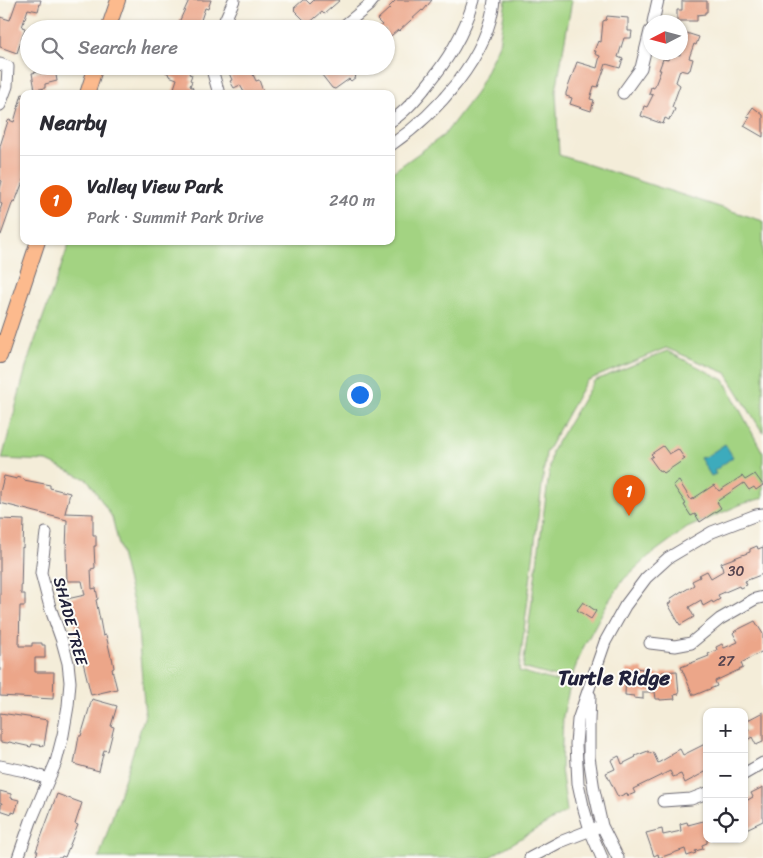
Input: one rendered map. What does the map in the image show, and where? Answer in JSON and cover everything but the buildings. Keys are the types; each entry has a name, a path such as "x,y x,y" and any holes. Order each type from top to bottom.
{"main road":[{"path":"111,20 118,0"},
{"path":"88,90 93,75"},
{"path":"0,356 37,245"}],"street":[{"path":"225,20 234,0"},
{"path":"351,20 373,0"},
{"path":"395,118 423,91 451,53 464,29 474,0"},
{"path":"395,142 437,107 469,65 484,39 491,19 494,0"},
{"path":"655,15 658,0"},
{"path":"451,53 469,65"},
{"path":"623,92 641,68 643,60"},
{"path":"0,105 7,86 4,65"},
{"path":"214,75 218,90"},
{"path":"423,91 437,107"},
{"path":"602,858 590,830 583,806 578,783 576,744 578,720 605,642 624,606 646,578 668,558 712,532 763,514"},
{"name":"SHADE TREE","path":"18,858 31,821 56,762 68,706 70,682 68,663 41,573 46,534"},
{"path":"650,643 676,646 691,643 720,620 763,596"},
{"path":"591,680 589,757 594,790 602,826 618,858"},
{"path":"748,772 763,763"},
{"path":"0,766 25,771 48,779"},
{"path":"663,801 692,799 703,795"},
{"path":"530,858 560,842 602,826"}],"green space":[{"path":"506,0 572,0 556,91 559,155 763,221 763,433 726,373 666,348 586,381 546,453 519,671 570,685 563,716 561,769 567,811 488,858 99,858 145,715 137,619 112,517 88,480 47,461 2,459 28,360 69,245 395,245 395,170 444,135 476,93 499,44"},
{"path":"667,351 724,380 763,453 763,498 742,504 687,528 649,556 624,579 608,602 583,648 570,681 523,668 552,451 594,381"}],"water":[{"path":"725,444 733,457 714,471 716,474 711,476 700,458 702,456 704,458"}],"place":[{"name":"Valley View Park","path":"629,516"}],"district":[{"name":"Turtle Ridge","path":"614,678"}]}
